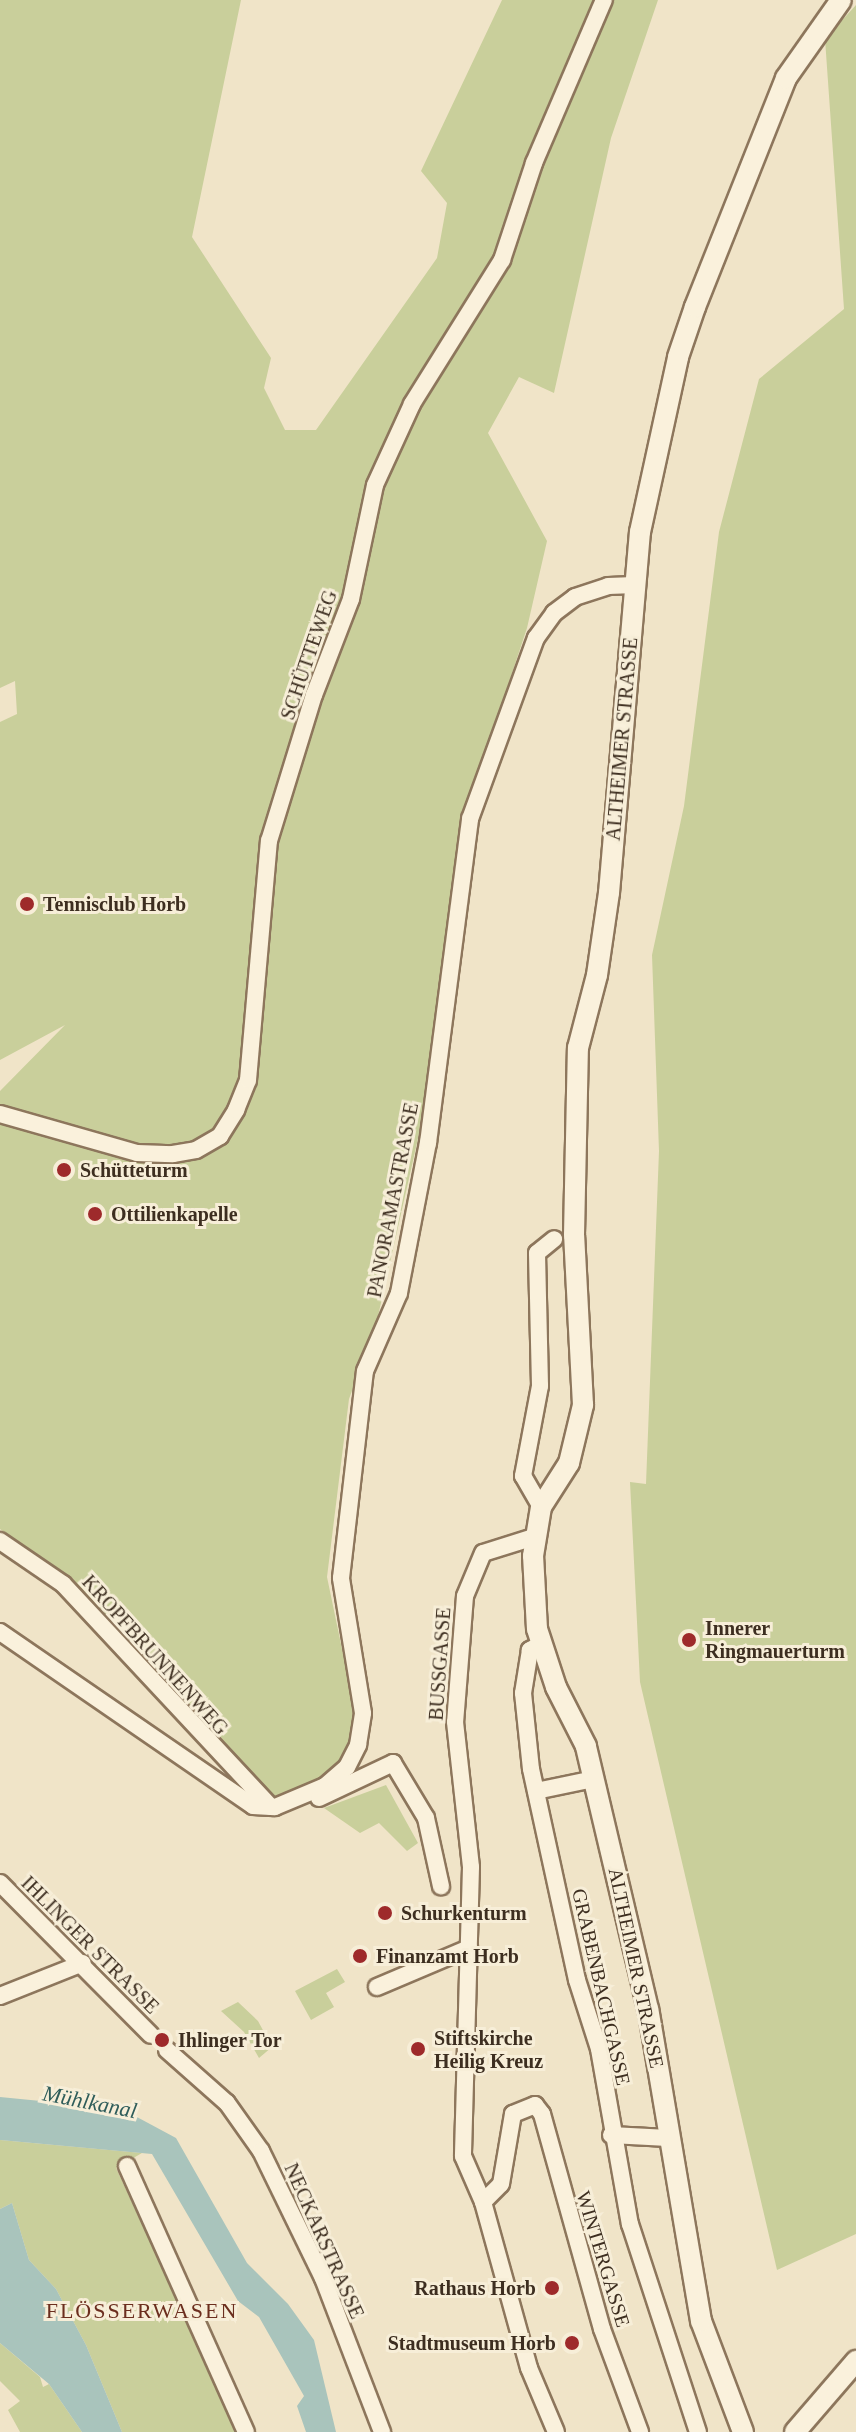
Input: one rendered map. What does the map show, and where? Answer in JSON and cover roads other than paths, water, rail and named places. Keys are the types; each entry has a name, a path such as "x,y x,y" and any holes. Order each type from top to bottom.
{"street":[{"name":"SCHÜTTEWEG","path":"0,1114 137,1153 173,1154 196,1150 220,1136 236,1110 248,1080 269,841 314,695 351,599 375,485 412,404 502,260 534,163 604,0"},
{"name":"ALTHEIMER STRASSE","path":"743,2432 701,2321 648,2009 594,1779 583,1738 541,1644 534,1614 534,1537 541,1507 569,1463 583,1405 574,1235 578,1048 597,975 609,893 635,585 665,409 695,307 786,78 841,0"},
{"name":"PANORAMASTRASSE","path":"271,1807 325,1786 347,1767 358,1745 363,1713 341,1578 363,1386 399,1293 428,1143 470,819 536,638 554,613 575,597 608,586 635,585"},
{"path":"541,1507 523,1476 540,1386 537,1253 554,1239"},
{"name":"BUSSGASSE","path":"534,1537 483,1553 465,1596 455,1722 469,1819 463,2156 483,2202 529,2368 556,2432"},
{"name":"KROPFBRUNNENWEG","path":"0,1541 81,1601 271,1807"},
{"path":"0,1632 238,1798 271,1807"},
{"name":"GRABENBACHGASSE","path":"541,1644 530,1650 523,1693 536,1791 577,1980 599,2049 611,2135 630,2224 698,2432"},
{"path":"295,1798 308,1803 393,1763 426,1818 441,1886"},
{"path":"536,1791 594,1779"},
{"name":"IHLINGER STRASSE","path":"0,1883 83,1963 151,2035"},
{"path":"377,1987 469,1940"},
{"path":"0,1996 83,1963"},
{"name":"NECKARSTRASSE","path":"167,2050 227,2103 261,2151 323,2278 382,2432"},
{"name":"WINTERGASSE","path":"483,2202 501,2184 513,2114 526,2105 535,2105 542,2114 576,2248 640,2432"},
{"path":"611,2135 668,2138"},
{"path":"127,2166 246,2432"},
{"path":"795,2432 856,2361"}],"water":[{"path":"0,2097 122,2109 176,2138 247,2263 288,2304 314,2340 336,2432 306,2432 297,2406 304,2396 259,2317 238,2301 152,2154 0,2140"},
{"path":"12,2203 29,2260 56,2289 86,2345 122,2432 82,2432 49,2384 0,2343 0,2209"}],"place":[{"name":"Tennisclub Horb","path":"27,904"},
{"name":"Schütteturm","path":"64,1170"},
{"name":"Ottilienkapelle","path":"95,1214"},
{"name":"Innerer Ringmauerturm","path":"689,1640"},
{"name":"Schurkenturm","path":"385,1913"},
{"name":"Finanzamt Horb","path":"360,1956"},
{"name":"Ihlinger Tor","path":"162,2040"},
{"name":"Stiftskirche Heilig Kreuz","path":"418,2049"},
{"name":"Rathaus Horb","path":"552,2288"},
{"name":"Stadtmuseum Horb","path":"572,2343"}],"district":[{"name":"FLÖSSERWASEN","path":"142,2311"}],"water label":[{"name":"Mühlkanal","path":"90,2102"}]}
